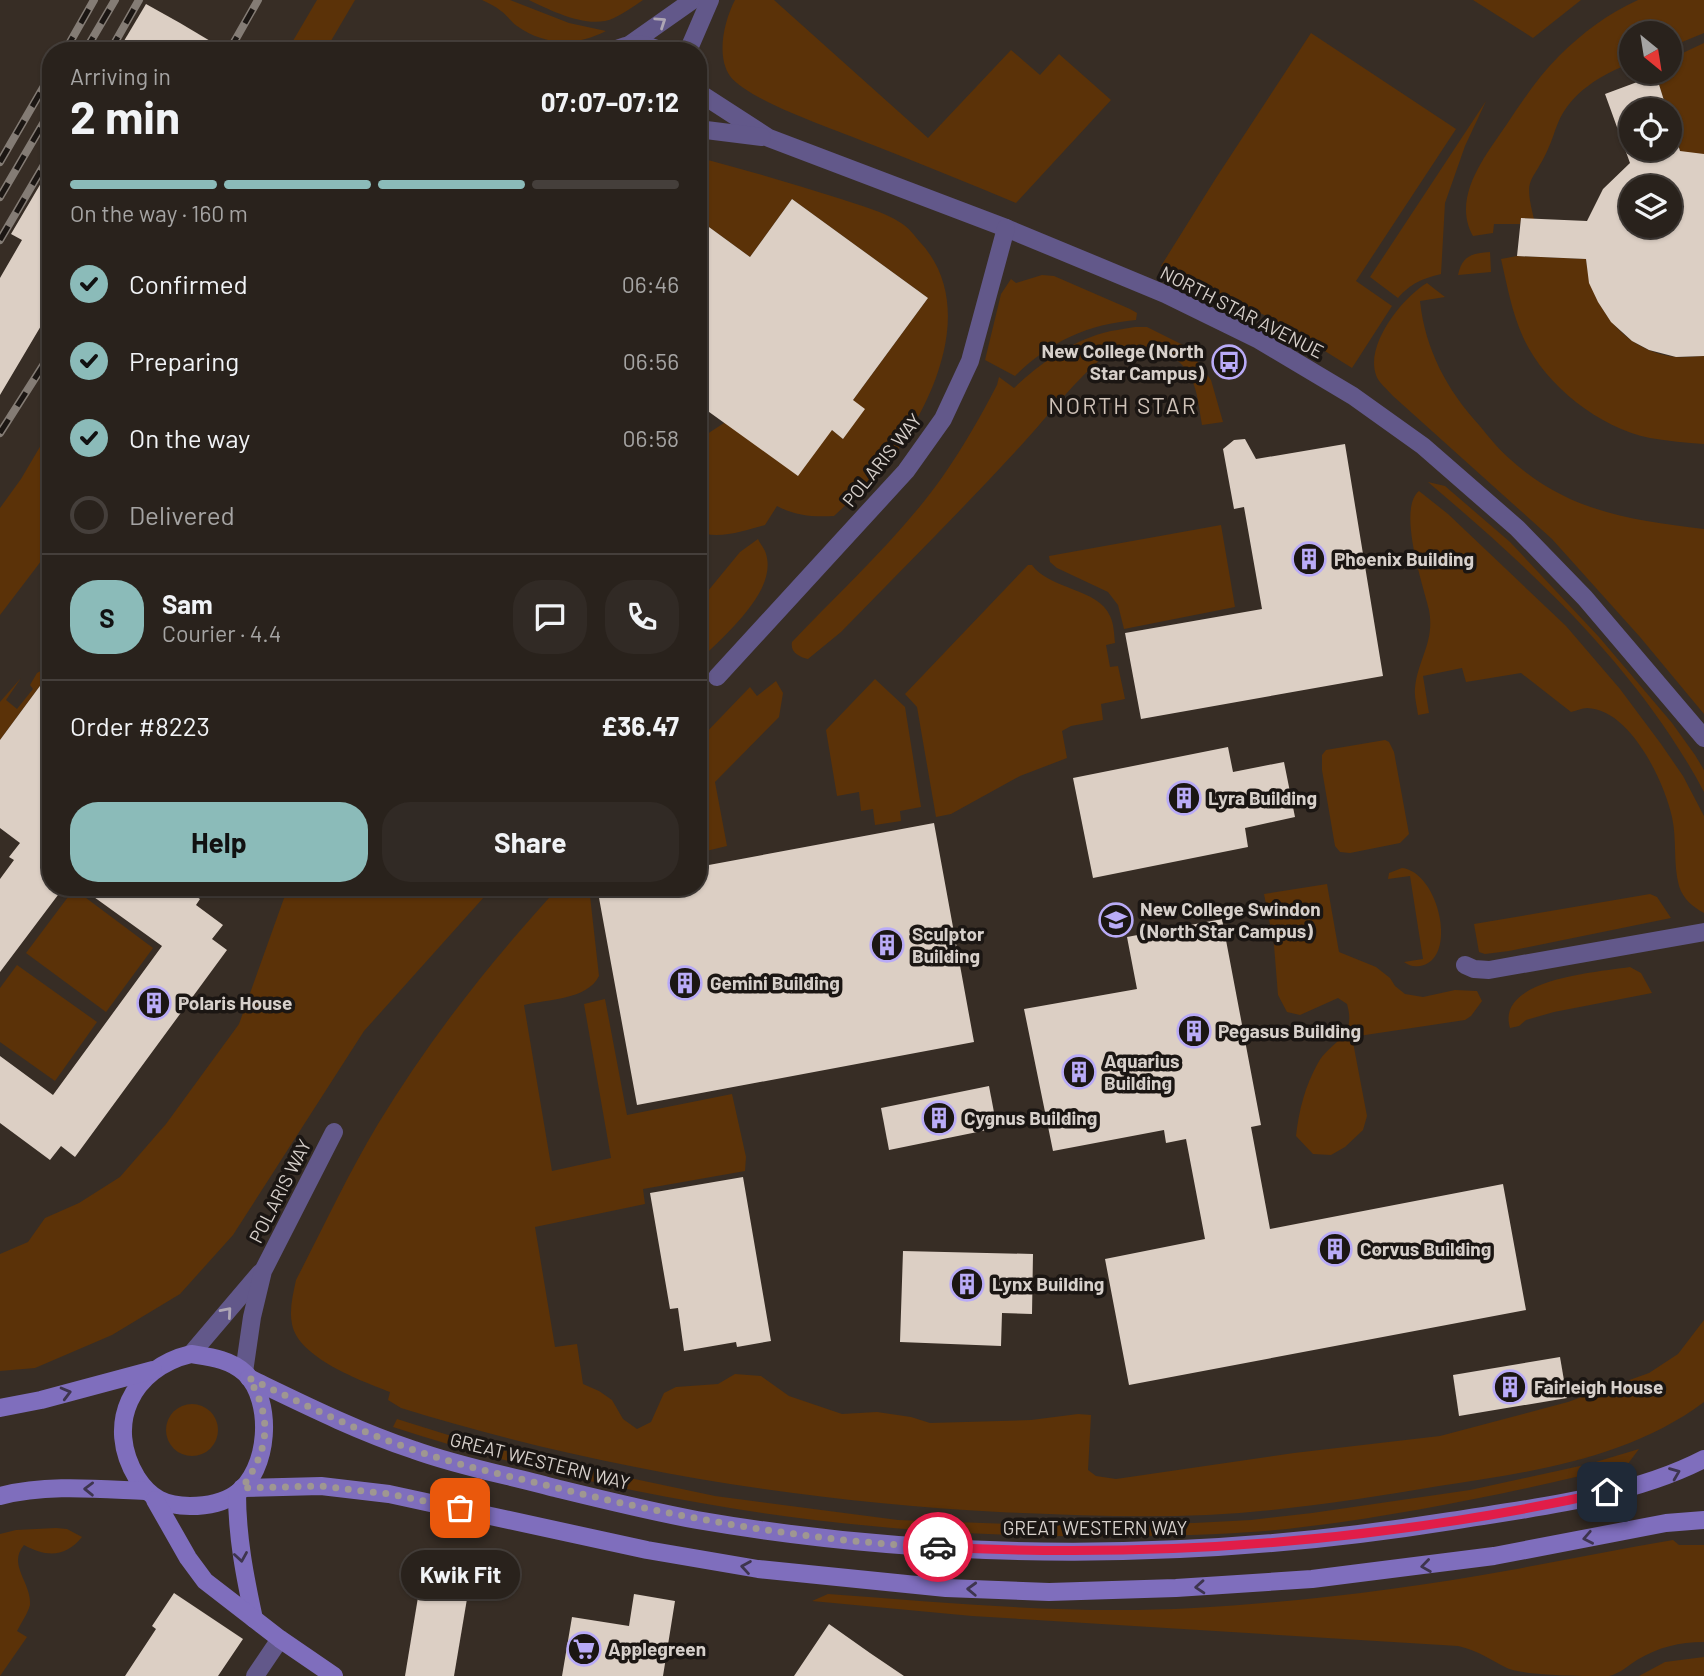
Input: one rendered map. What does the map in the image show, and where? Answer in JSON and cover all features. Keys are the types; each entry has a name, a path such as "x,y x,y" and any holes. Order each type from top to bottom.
{"main road":[{"path":"254,1619 237,1526 239,1491 261,1458 264,1443 262,1408 247,1375 229,1361 191,1354 166,1362 153,1370 133,1391 123,1427 128,1459 188,1558 205,1581 254,1619 280,1639 334,1676"},
{"path":"0,1408 153,1370"},
{"name":"GREAT WESTERN WAY","path":"247,1375 331,1417 415,1451 634,1507 756,1528 922,1547 1035,1551 1165,1550 1303,1541 1427,1525 1563,1502 1659,1479 1704,1459"},
{"path":"0,1496 33,1489 59,1488 150,1496 183,1506 199,1506 214,1504 239,1491 321,1486 389,1494 633,1547 758,1569 934,1587 1049,1592 1176,1588 1324,1578 1494,1556 1654,1525 1704,1520"}],"street":[{"path":"630,42 693,0"},
{"path":"692,42 710,0"},
{"name":"NORTH STAR AVENUE","path":"707,98 769,138 1006,228 1152,289 1301,363 1423,446 1477,493 1546,558 1623,641 1704,738"},
{"name":"NORTH STAR AVENUE","path":"707,130 769,138"},
{"name":"POLARIS WAY","path":"717,677 906,471 943,419 970,361 1006,228"},
{"path":"1465,965 1489,970 1704,932"},
{"name":"POLARIS WAY","path":"191,1354 263,1270 334,1132"},
{"name":"POLARIS WAY","path":"247,1375 252,1317 263,1270"},
{"path":"255,1676 280,1639"}],"shaded area":[{"path":"317,0 355,0 330,42 292,42"},
{"path":"482,0 510,0 569,23 606,31 572,41 550,40 528,33 499,9"},
{"path":"529,0 643,0 614,18 593,22 571,18"},
{"path":"735,0 774,0 928,138 1011,50 1040,75 1059,54 1111,100 1016,203 797,115 740,86 730,76 723,59 725,28"},
{"path":"1473,0 1581,0 1533,38"},
{"path":"1638,0 1704,0 1704,33 1682,42 1682,21 1619,21 1619,68 1588,86 1564,112 1529,187 1534,219 1521,218 1520,224 1494,224 1493,233 1473,236 1467,221 1466,206 1474,177 1490,149 1525,97 1552,64 1596,24"},
{"path":"1311,33 1456,129 1356,281 1392,306 1352,368 1277,321 1161,266"},
{"path":"1704,43 1704,154 1682,153 1682,98 1663,98 1659,84 1682,84 1682,53"},
{"path":"1486,101 1465,146 1445,203 1441,274 1417,282 1398,298 1370,277"},
{"path":"707,160 864,207 901,223 919,241 936,265 945,291 948,319 945,347 926,402 897,451 875,477 834,516 805,515 777,506 765,525 722,535 707,534 707,434 724,423 832,430 843,439 853,400 928,298 792,199 750,257 707,226"},
{"path":"1490,252 1491,272 1458,275 1462,264 1469,257"},
{"path":"1517,256 1586,259 1589,277 1603,310 1626,336 1658,353 1679,357 1704,356 1704,444 1650,438 1631,432 1593,414 1559,387 1533,355 1516,318 1501,259"},
{"path":"1042,275 1054,276 1130,309 1137,313 1136,320 1102,326 1070,337 1042,353 1015,376 985,360 1001,294 1011,279 1016,283"},
{"path":"1427,283 1445,297 1420,301 1427,336 1439,368 1467,412 1507,456 1533,478 1555,491 1602,511 1651,522 1704,529 1704,714 1640,637 1552,539 1393,396 1379,380 1374,363 1381,336 1397,310"},
{"path":"1147,327 1187,347 1211,380 1223,422 1202,425 1191,378 1185,368 1168,354 1136,346 1114,351 1081,378 980,489 841,632 808,659 792,649 792,642 890,541 943,476 978,420 999,377 1014,388 1033,371 1067,348 1107,332"},
{"path":"42,443 42,560 0,615 0,508"},
{"path":"1428,482 1445,486 1510,542 1599,637 1672,723 1695,755 1704,770 1704,792 1678,747 1616,663 1544,587"},
{"path":"1419,491 1448,514 1566,626 1620,689 1683,776 1704,816 1704,913 1689,902 1679,886 1672,817 1653,767 1631,733 1617,720 1603,711 1587,708 1571,712 1521,673 1466,682 1462,668 1423,676 1429,713 1418,715 1415,688 1430,632 1429,610 1411,530 1410,514 1413,500"},
{"path":"1221,525 1235,607 1124,629 1118,605 1108,592 1057,568 1050,562 1049,556"},
{"path":"758,539 766,554 768,569 764,583 746,613 707,653 707,592 740,552"},
{"path":"1028,565 1032,565 1050,580 1085,594 1104,607 1111,619 1115,643 1106,645 1110,667 1118,666 1125,699 1101,704 1103,720 1071,726 1062,731 1067,758 1020,776 951,814 936,817 917,707 905,694"},
{"path":"42,670 42,683 0,740 0,702 21,678 6,700 17,709 33,689 30,685 37,673"},
{"path":"875,679 905,707 921,807 900,811 901,821 875,825 873,809 861,811 859,792 837,796 826,730"},
{"path":"776,681 783,693 779,717 715,782 727,846 707,851 707,732 750,687 757,696"},
{"path":"1385,740 1394,752 1409,834 1400,843 1350,853 1340,852 1335,846 1322,770 1322,755 1326,750"},
{"path":"1402,868 1415,873 1426,884 1440,916 1439,949 1432,960 1420,966 1404,962 1423,959 1410,876 1388,879 1389,873"},
{"path":"1327,884 1339,952 1376,967 1405,994 1423,997 1455,990 1477,991 1482,1001 1465,1020 1352,1037 1367,1116 1363,1130 1345,1147 1331,1155 1313,1154 1296,1136 1303,1098 1313,1072 1324,1055 1342,1038 1349,1025 1347,1004 1338,998 1300,1015 1287,1012 1278,995 1274,945 1264,894"},
{"path":"1650,894 1657,897 1671,918 1509,951 1485,954 1479,952 1474,924"},
{"path":"69,896 83,896 153,948 106,1012 26,953"},
{"path":"285,896 485,896 364,1031 233,1235 180,1294 112,1335 35,1368 0,1371 0,1254 28,1242 45,1218 79,1203 120,1177 166,1124 239,1024"},
{"path":"551,896 590,896 599,976 586,990 576,994 524,1005 552,1171 611,1158 584,1004 605,999 627,1115 732,1094 746,1157 745,1171 643,1189 645,1204 535,1227 555,1347 577,1344 583,1384 612,1400 623,1419 637,1429 651,1422 664,1393 676,1387 718,1384 735,1374 761,1376 789,1396 842,1414 877,1412 930,1423 1091,1415 1088,1470 1096,1476 1116,1479 1294,1453 1440,1436 1568,1402 1649,1373 1678,1354 1704,1320 1704,1402 1643,1437 1611,1450 1543,1468 1294,1507 1207,1515 1155,1516 923,1507 772,1490 548,1448 401,1408 388,1400 390,1392 333,1367 306,1347 297,1336 291,1318 296,1280 367,1143 398,1092 440,1031 509,943"},
{"path":"17,965 97,1022 55,1081 0,1042 0,988"},
{"path":"1630,967 1641,973 1652,993 1554,1012 1510,1028 1510,1011 1518,998 1533,988 1575,975"},
{"path":"192,1404 211,1411 218,1430 211,1449 192,1456 173,1449 166,1430 173,1411"},
{"path":"397,1419 477,1444 715,1496 898,1520 1041,1525 1194,1523 1312,1513 1470,1490 1589,1464 1639,1449 1627,1465 1458,1502 1330,1524 1199,1535 1020,1535 838,1523 658,1495 480,1453 393,1427"},
{"path":"67,1529 82,1537 62,1552 40,1552 24,1545 19,1552 19,1567 28,1589 30,1605 17,1631 27,1637 0,1676 0,1534 16,1530"},
{"path":"1673,1540 1679,1545 1704,1545 1704,1642 1678,1644 1661,1649 1609,1676 1516,1671 1458,1646 972,1616 812,1601 828,1594 1057,1609 1194,1608 1353,1594 1432,1583"},
{"path":"1704,1657 1704,1676 1639,1676 1665,1662"}],"building":[{"path":"146,4 212,42 123,42"},
{"path":"1632,84 1659,84 1663,98 1619,98 1619,133 1605,94"},
{"path":"1682,151 1704,154 1704,356 1676,357 1649,350 1632,341 1611,322 1598,302 1589,283 1586,259 1517,256 1521,218 1587,221 1603,189 1629,161 1682,161"},
{"path":"42,181 42,324 0,395 0,278 22,240 11,234"},
{"path":"792,199 928,298 853,400 865,409 843,439 832,430 798,476 707,410 707,226 750,257"},
{"name":"Phoenix Building","path":"1245,439 1256,459 1345,444 1383,676 1141,719 1125,633 1262,609 1244,507 1234,509 1223,449 1234,440"},
{"path":"42,683 42,896 57,896 0,972 0,879 14,860 9,857 20,843 0,828 0,740"},
{"name":"Lyra Building","path":"1228,747 1233,772 1284,762 1295,817 1245,828 1248,847 1093,878 1073,778"},
{"path":"934,823 974,1042 637,1105 599,896 707,896 707,865"},
{"name":"Polaris House","path":"93,896 196,896 200,899 196,905 223,925 212,939 227,950 75,1157 61,1146 50,1160 0,1123 0,1056 53,1095 162,946"},
{"name":"Corvus Building","path":"1222,919 1261,1125 1251,1127 1270,1229 1503,1184 1526,1310 1129,1385 1105,1259 1205,1239 1186,1139 1166,1143 1164,1130 1053,1151 1024,1009 1137,989 1127,937"},
{"name":"Cygnus Building","path":"989,1086 997,1128 889,1150 881,1108"},
{"path":"743,1177 771,1341 737,1347 736,1342 684,1351 678,1308 670,1309 650,1193"},
{"name":"Lynx Building","path":"903,1251 1033,1254 1032,1314 1002,1313 1001,1346 900,1342"},
{"name":"Fairleigh House","path":"1560,1357 1567,1398 1459,1416 1453,1375"},
{"path":"422,1573 470,1581 454,1676 405,1676"},
{"path":"174,1593 243,1639 218,1676 125,1676 156,1629 152,1626"},
{"path":"634,1594 675,1601 663,1676 562,1676 572,1617 629,1626"},
{"path":"829,1624 870,1653 904,1676 794,1676"}],"railway":[{"path":"70,42 94,0"},
{"path":"90,42 115,0"},
{"path":"115,42 139,0"},
{"path":"234,42 258,0"},
{"path":"0,162 42,90"},
{"path":"0,197 42,125"},
{"path":"0,240 42,168"},
{"path":"0,433 42,367"}],"way so far":[{"path":"460,1508 389,1494 321,1486 242,1488 261,1458 264,1443 262,1408 257,1391 249,1378 331,1417 415,1451 634,1507 768,1530 938,1547"}],"place":[{"name":"New College (North Star Campus)","path":"1229,362"},
{"name":"Phoenix Building","path":"1309,559"},
{"name":"Lyra Building","path":"1184,798"},
{"name":"New College Swindon (North Star Campus)","path":"1116,920"},
{"name":"Sculptor Building","path":"887,945"},
{"name":"Gemini Building","path":"685,983"},
{"name":"Polaris House","path":"154,1003"},
{"name":"Pegasus Building","path":"1194,1031"},
{"name":"Aquarius Building","path":"1079,1072"},
{"name":"Cygnus Building","path":"939,1118"},
{"name":"Corvus Building","path":"1335,1249"},
{"name":"Lynx Building","path":"967,1284"},
{"name":"Fairleigh House","path":"1510,1387"},
{"name":"Kwik Fit","path":"460,1508"},
{"name":"Applegreen","path":"584,1649"}],"district":[{"name":"NORTH STAR","path":"1123,406"}],"route":[{"path":"938,1547 1035,1551 1232,1547 1427,1525 1607,1492"}]}
